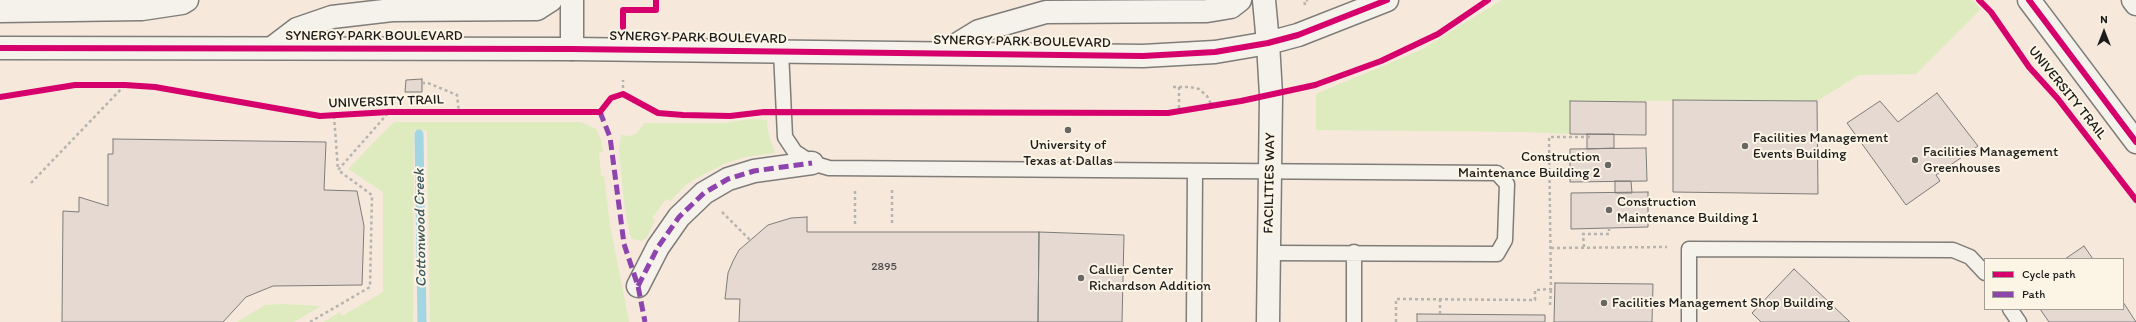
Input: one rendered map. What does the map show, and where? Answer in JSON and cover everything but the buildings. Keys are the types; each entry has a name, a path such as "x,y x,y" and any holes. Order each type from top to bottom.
{"street":[{"path":"0,11 142,9 182,3 187,0"},
{"path":"272,48 297,29 332,17 392,10 537,9 551,0"},
{"path":"572,0 572,48"},
{"path":"943,53 979,31 1046,12 1207,11 1231,7 1240,0"},
{"name":"FACILITIES WAY","path":"1264,0 1268,43 1270,95 1268,322"},
{"name":"SYNERGY PARK BOULEVARD","path":"0,48 572,48 1143,56 1215,52 1268,43 1298,35 1387,0"},
{"path":"2029,0 2136,142"},
{"path":"2133,0 2136,4"},
{"path":"638,286 658,247 679,217 704,193 728,179 754,171 812,163"}],"lane":[{"path":"781,51 785,137 795,152 812,163 829,168 1497,173 1507,184 1505,240 1497,254 1354,252 1269,253"},
{"path":"1194,322 1195,171"},
{"path":"1689,322 1690,249 1953,250 1970,257 1984,272"},
{"path":"1354,252 1354,322"},
{"path":"2011,310 2019,322"}],"path":[{"path":"623,27 623,10 656,10 656,0"},
{"path":"622,95 623,80"},
{"path":"422,83 428,83 457,95 459,112"},
{"path":"118,85 132,85"},
{"path":"31,183 125,85"},
{"path":"1173,87 1190,87 1199,89 1207,96 1209,106 1219,105"},
{"path":"1179,87 1179,111"},
{"path":"338,170 389,112"},
{"path":"310,322 370,286 372,195 338,170 334,116"},
{"path":"854,168 855,225"},
{"path":"891,168 892,225"},
{"path":"704,193 750,240"},
{"path":"1584,247 1583,234 1609,234 1609,228"},
{"path":"1551,248 1653,246 1690,249"},
{"path":"1550,290 1550,305"},
{"path":"1440,299 1440,314"}],"shaded area":[{"name":"University of Texas at Dallas","path":"0,0 2136,0 2136,322 0,322"}],"green space":[{"path":"1502,0 1972,0 1981,9 1916,74 1859,75 1817,101 1570,101 1570,134 1524,132 1316,130 1316,94 1421,50"},
{"path":"750,119 767,120 768,132 775,153 745,157 724,164 687,184 670,201 666,199 652,218 655,220 647,237 642,241 632,239 625,210 619,151 621,135 630,136 637,133 644,123 723,123"},
{"path":"394,122 581,122 596,129 601,140 603,152 599,152 601,176 604,176 610,225 629,322 430,322 427,131 414,130 413,322 323,322 340,312 342,316 383,292 383,192 348,169"},
{"path":"282,304 321,306 294,322 237,322 265,305"}],"waterway":[{"name":"Cottonwood Creek","path":"419,134 422,322"}],"marked path":[{"path":"600,112 610,137 624,244 638,286 645,322"},
{"path":"638,286 658,247 679,217 704,193 728,179 754,171 812,163"}],"cycle path":[{"path":"623,27 623,10 656,10 656,0"},
{"path":"0,48 572,49 1143,56 1215,52 1268,43 1298,35 1387,0"},
{"name":"UNIVERSITY TRAIL","path":"0,97 75,85 125,85 155,87 320,116 389,112 600,112 611,98 623,94 658,113 683,115 730,116 764,112 1168,113 1241,101 1315,85 1381,61 1438,34 1488,0"},
{"name":"UNIVERSITY TRAIL","path":"1979,0 1991,12 2029,67 2058,99 2136,200"},
{"path":"2029,0 2136,142"}],"place":[{"name":"University of Texas at Dallas","path":"1068,130"},
{"name":"Facilities Management Events Building","path":"1745,146"},
{"name":"Facilities Management Greenhouses","path":"1915,160"},
{"name":"Construction Maintenance Building 2","path":"1608,165"},
{"name":"Construction Maintenance Building 1","path":"1609,210"},
{"name":"Callier Center Richardson Addition","path":"1081,278"},
{"name":"Facilities Management Shop Building","path":"1604,303"}]}
